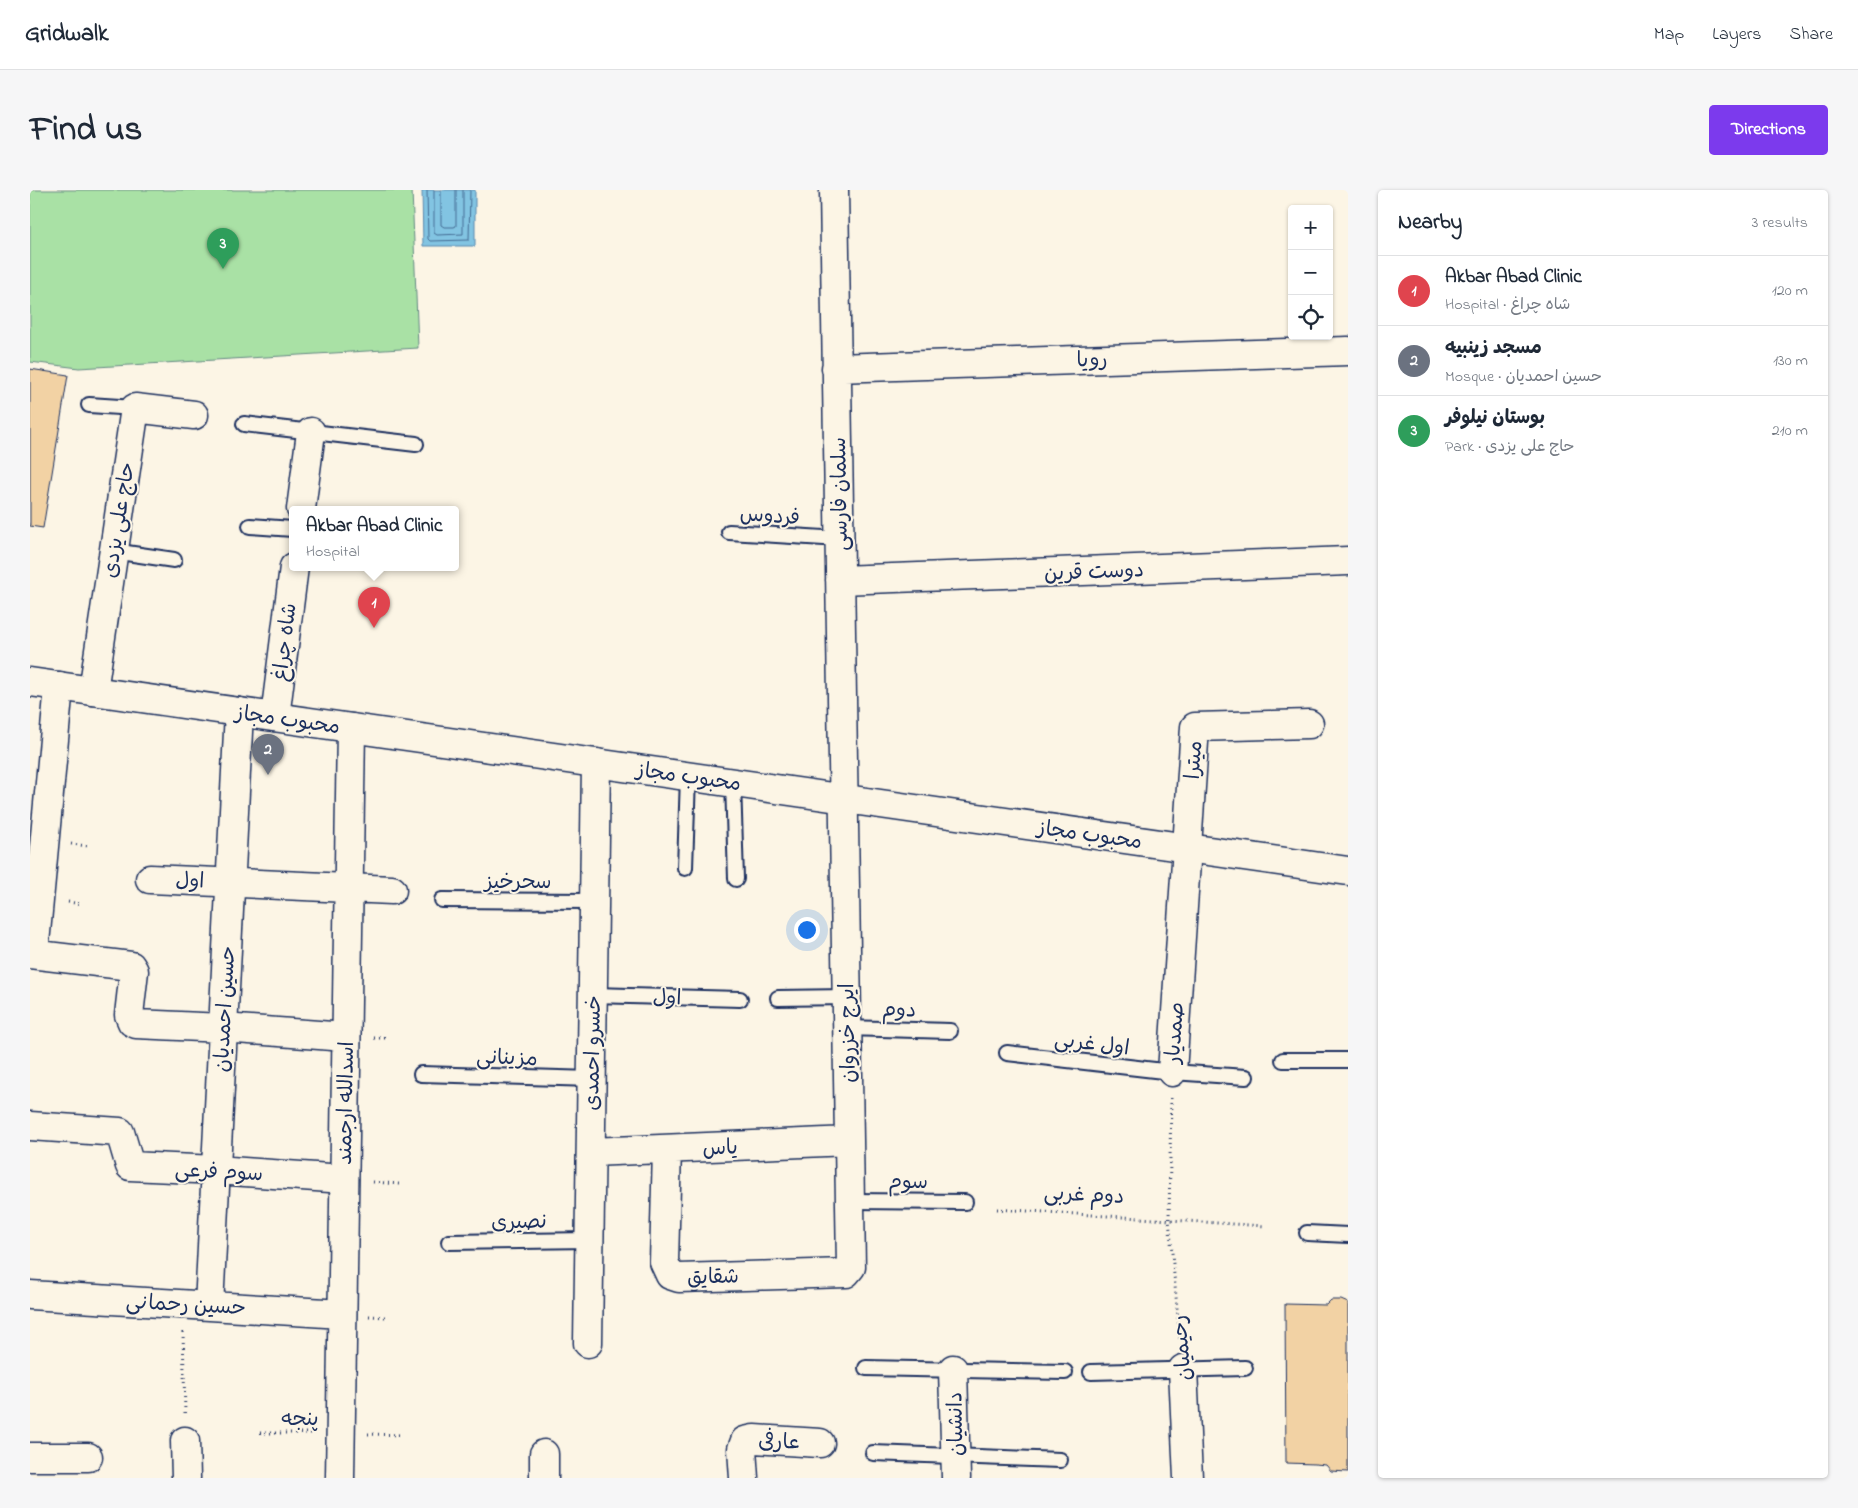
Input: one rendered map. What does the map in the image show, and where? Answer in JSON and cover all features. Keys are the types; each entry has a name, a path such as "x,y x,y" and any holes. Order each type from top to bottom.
{"street":[{"name":"سلمان فارسی","path":"834,190 844,799"},
{"name":"رویا","path":"836,368 1348,351"},
{"path":"135,408 194,415"},
{"name":"حاج علی یزدی","path":"92,691 135,408"},
{"path":"301,506 311,432"},
{"name":"دوست قرین","path":"840,580 1348,561"},
{"name":"شاه چراغ","path":"275,717 293,571"},
{"name":"محبوب مجاز","path":"30,682 1348,871"},
{"path":"59,686 32,954 131,966 134,971 129,1015 132,1022 136,1024 346,1037"},
{"name":"حسین احمدیان","path":"196,1305 216,1170 239,712"},
{"name":"میترا","path":"1187,848 1195,727 1310,724"},
{"name":"اسدالله ارجمند","path":"340,1478 351,728"},
{"name":"خسرو احمدی","path":"588,1344 596,763"},
{"name":"ایرج خزروان","path":"844,799 851,1267"},
{"name":"صمدیار","path":"1172,1072 1187,848"},
{"name":"اول","path":"150,879 392,890"},
{"name":"سوم فرعی","path":"30,1126 120,1132 130,1166 344,1179"},
{"name":"یاس","path":"591,1152 849,1141"},
{"name":"شقایق","path":"667,1149 664,1262 670,1276 679,1278 846,1273 851,1267"},
{"name":"حسین رحمانی","path":"30,1295 342,1314"},
{"name":"دانشیان","path":"954,1370 956,1467"},
{"name":"رحیمیان","path":"1183,1370 1188,1478"},
{"name":"عارفی","path":"744,1478 742,1449 745,1441 754,1439 820,1443"},
{"path":"185,1442 186,1478"},
{"path":"30,1457 88,1457"}],"lane":[{"path":"89,405 135,408"},
{"path":"244,424 416,444"},
{"path":"250,526 289,529"},
{"name":"فردوس","path":"728,532 840,539"},
{"path":"113,551 174,560"},
{"path":"685,868 688,776"},
{"path":"733,782 736,879"},
{"name":"سحرخیز","path":"442,900 594,901"},
{"name":"اول","path":"593,995 740,999"},
{"path":"778,998 847,997"},
{"name":"دوم","path":"847,1028 950,1031"},
{"name":"اول غربی","path":"1007,1053 1172,1072 1246,1077"},
{"path":"1283,1060 1348,1060"},
{"name":"مزینانی","path":"421,1074 592,1079"},
{"name":"سوم","path":"850,1200 965,1202"},
{"path":"1307,1233 1348,1235"},
{"name":"نصیری","path":"449,1242 590,1240"},
{"path":"866,1368 1065,1372"},
{"path":"1091,1372 1245,1368"},
{"path":"873,1453 956,1467 1060,1460"}],"path":[{"name":"صمدیار","path":"1169,1219 1172,1072"},
{"name":"دوم غربی","path":"997,1209 1265,1226"},
{"name":"رحیمیان","path":"1169,1219 1183,1370"},
{"path":"185,1442 196,1305"},
{"name":"پنجه","path":"260,1434 341,1433 403,1435"}],"green space":[{"path":"30,190 412,190 418,348 79,368 30,362"}],"water":[{"path":"422,190 475,190 475,246 423,246"}],"building":[{"path":"30,369 68,375 43,528 30,526"},
{"path":"1331,1300 1341,1300 1348,1303 1348,1472 1331,1471 1326,1465 1286,1463 1285,1304 1326,1305"}],"place":[{"name":"بوستان نیلوفر","path":"223,269"},
{"name":"Akbar Abad Clinic","path":"374,628"},
{"name":"مسجد زینبیه","path":"268,775"}]}
